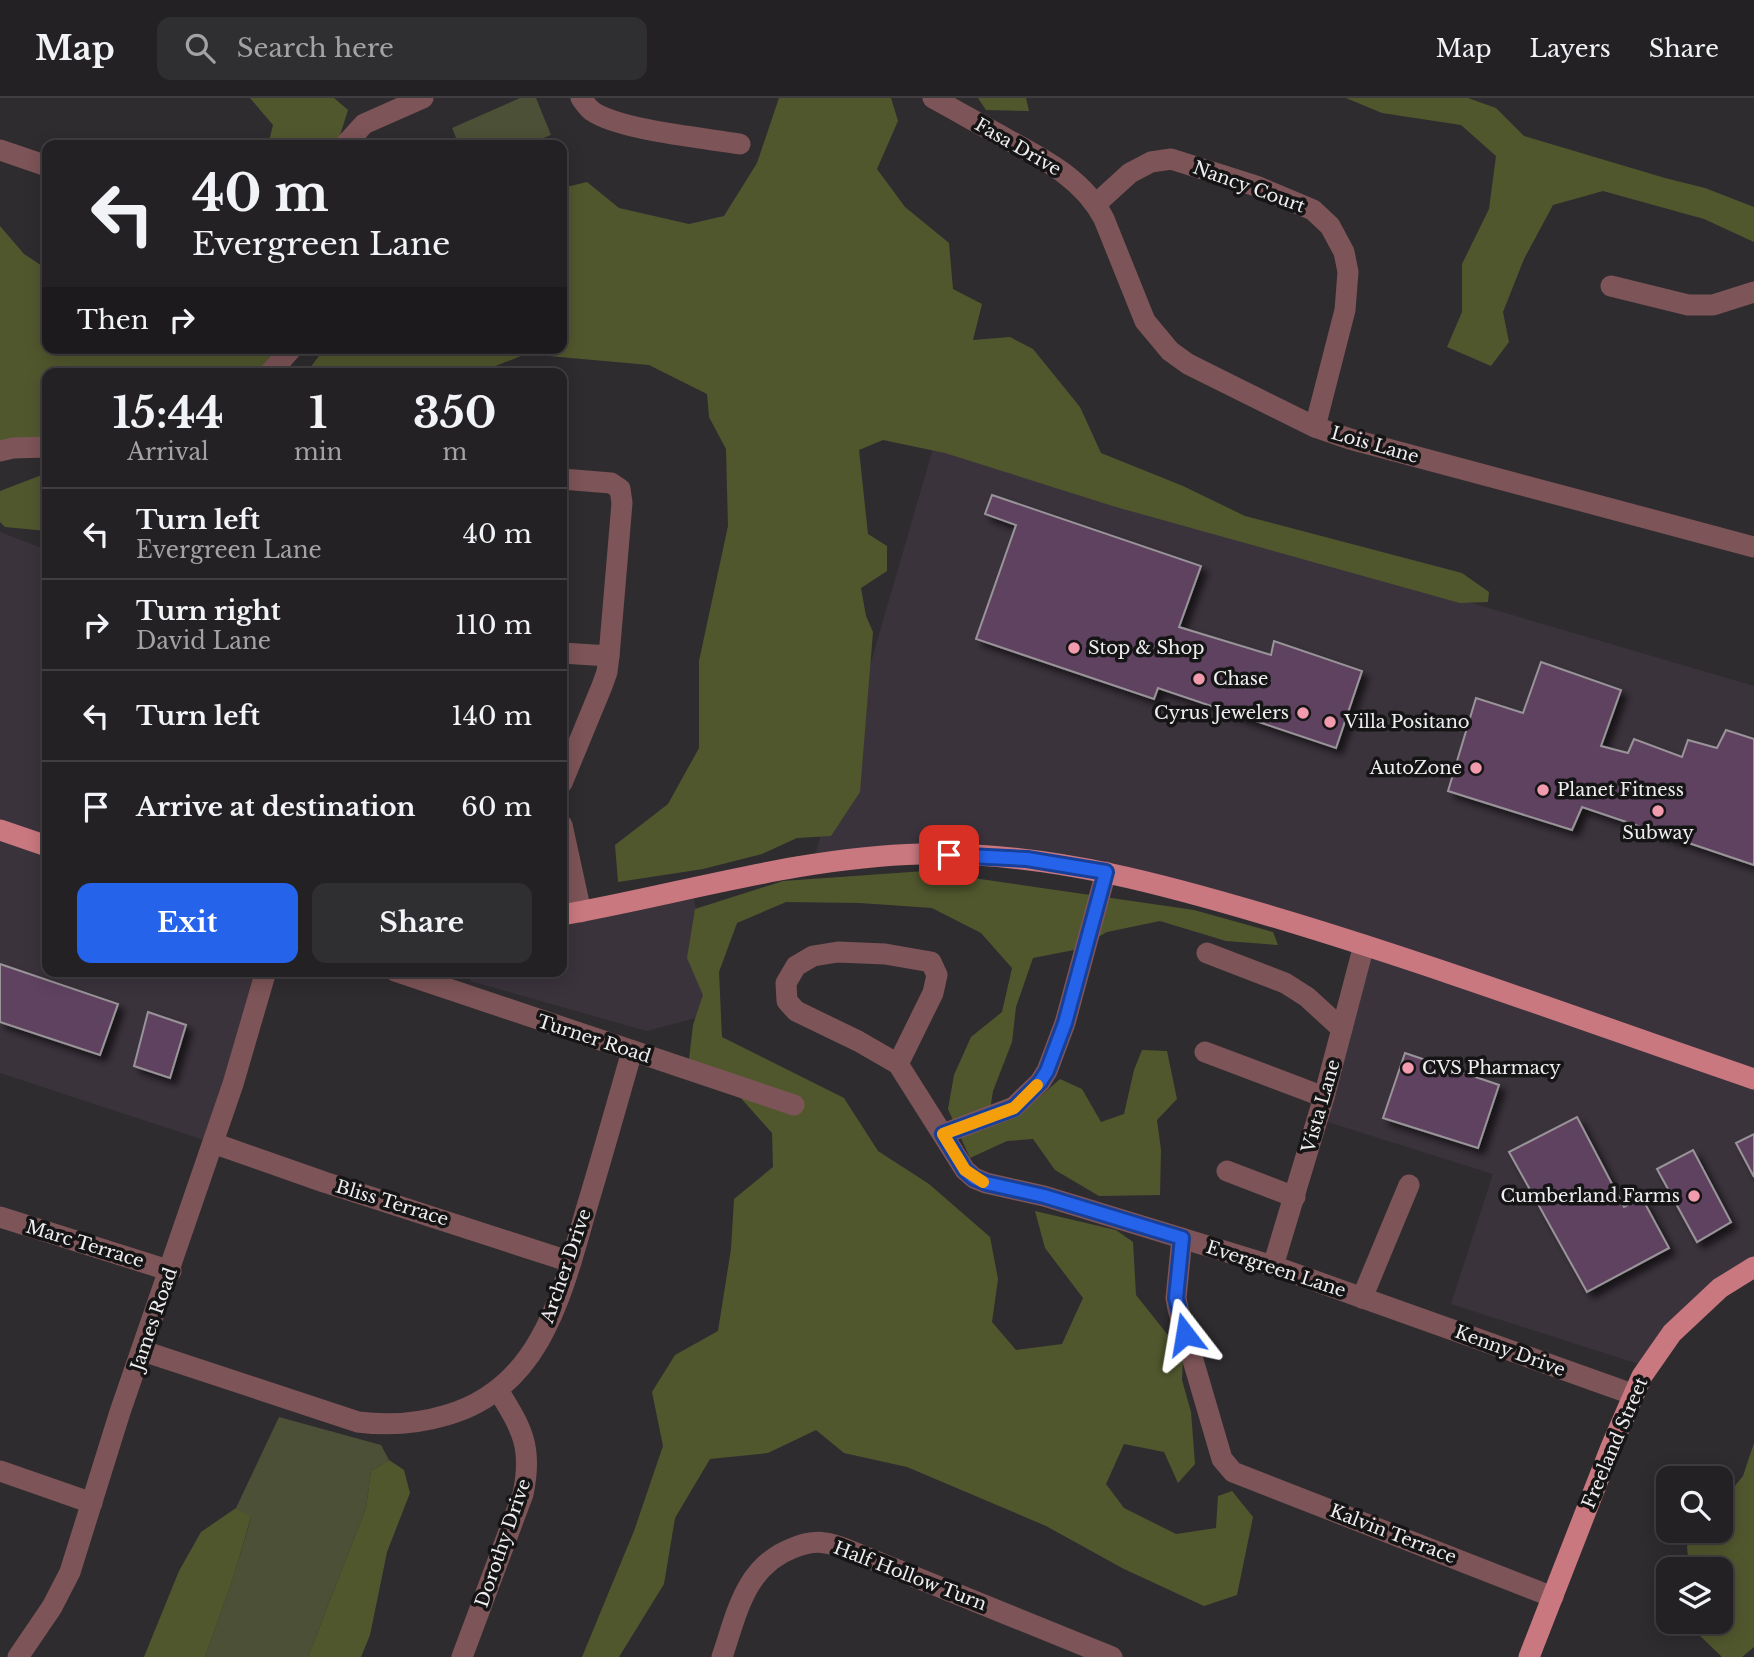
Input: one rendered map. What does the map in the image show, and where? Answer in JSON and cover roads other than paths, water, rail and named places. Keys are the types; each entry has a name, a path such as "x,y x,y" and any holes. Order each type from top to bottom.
{"main road":[{"path":"0,830 42,844"},
{"path":"572,913 739,877 857,858 923,854 1027,859 1106,872 1242,908 1560,1010 1754,1079"},
{"name":"Freeland Street","path":"1530,1657 1632,1394 1642,1376 1672,1333 1720,1288 1754,1267"}],"street":[{"path":"350,140 364,124 423,98"},
{"path":"581,98 591,110 621,122 740,144"},
{"name":"Fasa Drive","path":"933,98 1050,163 1077,183 1096,204"},
{"path":"0,150 42,164"},
{"name":"Nancy Court","path":"1096,204 1130,173 1151,162 1171,159 1256,186 1302,205 1313,210 1330,226 1344,252 1348,272 1345,310 1315,427"},
{"name":"Lois Lane","path":"1096,204 1145,321 1170,351 1188,364 1315,427 1350,439 1754,547"},
{"path":"1611,286 1688,305 1713,305 1754,292"},
{"path":"274,368 287,354"},
{"path":"0,451 42,447"},
{"path":"567,479 611,483 620,489 622,503 607,672 567,771"},
{"path":"567,653 608,656"},
{"path":"567,869 572,913"},
{"path":"943,1134 1014,1108 1047,1071 1065,1023 1106,872"},
{"name":"Vista Lane","path":"1273,1266 1324,1097 1364,945"},
{"path":"838,952 885,954 931,962 937,975 933,993 898,1064 796,1011 787,1000 786,983 796,966 813,956 838,952"},
{"path":"1207,953 1285,983 1307,997 1342,1029"},
{"name":"James Road","path":"18,1657 52,1607 70,1572 214,1143 264,977"},
{"name":"Turner Road","path":"413,977 794,1105"},
{"name":"Archer Drive","path":"143,1351 358,1422 384,1425 423,1422 466,1410 514,1377 528,1360 551,1319 571,1262 632,1051"},
{"path":"1205,1052 1324,1097"},
{"name":"Evergreen Lane","path":"898,1064 965,1170 974,1178 1044,1196 1273,1266 1388,1307"},
{"name":"Bliss Terrace","path":"214,1143 324,1182 571,1262"},
{"path":"1227,1171 1295,1196"},
{"path":"1362,1298 1409,1185"},
{"name":"Marc Terrace","path":"0,1217 171,1271"},
{"name":"Kalvin Terrace","path":"1182,1238 1176,1298 1178,1309 1222,1459 1233,1472 1553,1597"},
{"name":"Kenny Drive","path":"1388,1307 1632,1394"},
{"name":"Dorothy Drive","path":"462,1657 523,1494 528,1470 527,1450 516,1419 498,1390"},
{"path":"0,1471 92,1503"},
{"name":"Half Hollow Turn","path":"722,1657 743,1597 759,1569 778,1553 802,1544 823,1543 851,1550 1112,1657"}],"place":[{"name":"Stop & Shop","path":"1074,648"},
{"name":"Chase","path":"1199,679"},
{"name":"Cyrus Jewelers","path":"1303,713"},
{"name":"Villa Positano","path":"1330,722"},
{"name":"AutoZone","path":"1476,768"},
{"name":"Planet Fitness","path":"1543,790"},
{"name":"Subway","path":"1658,811"},
{"name":"CVS Pharmacy","path":"1408,1068"},
{"name":"Cumberland Farms","path":"1694,1196"}]}
